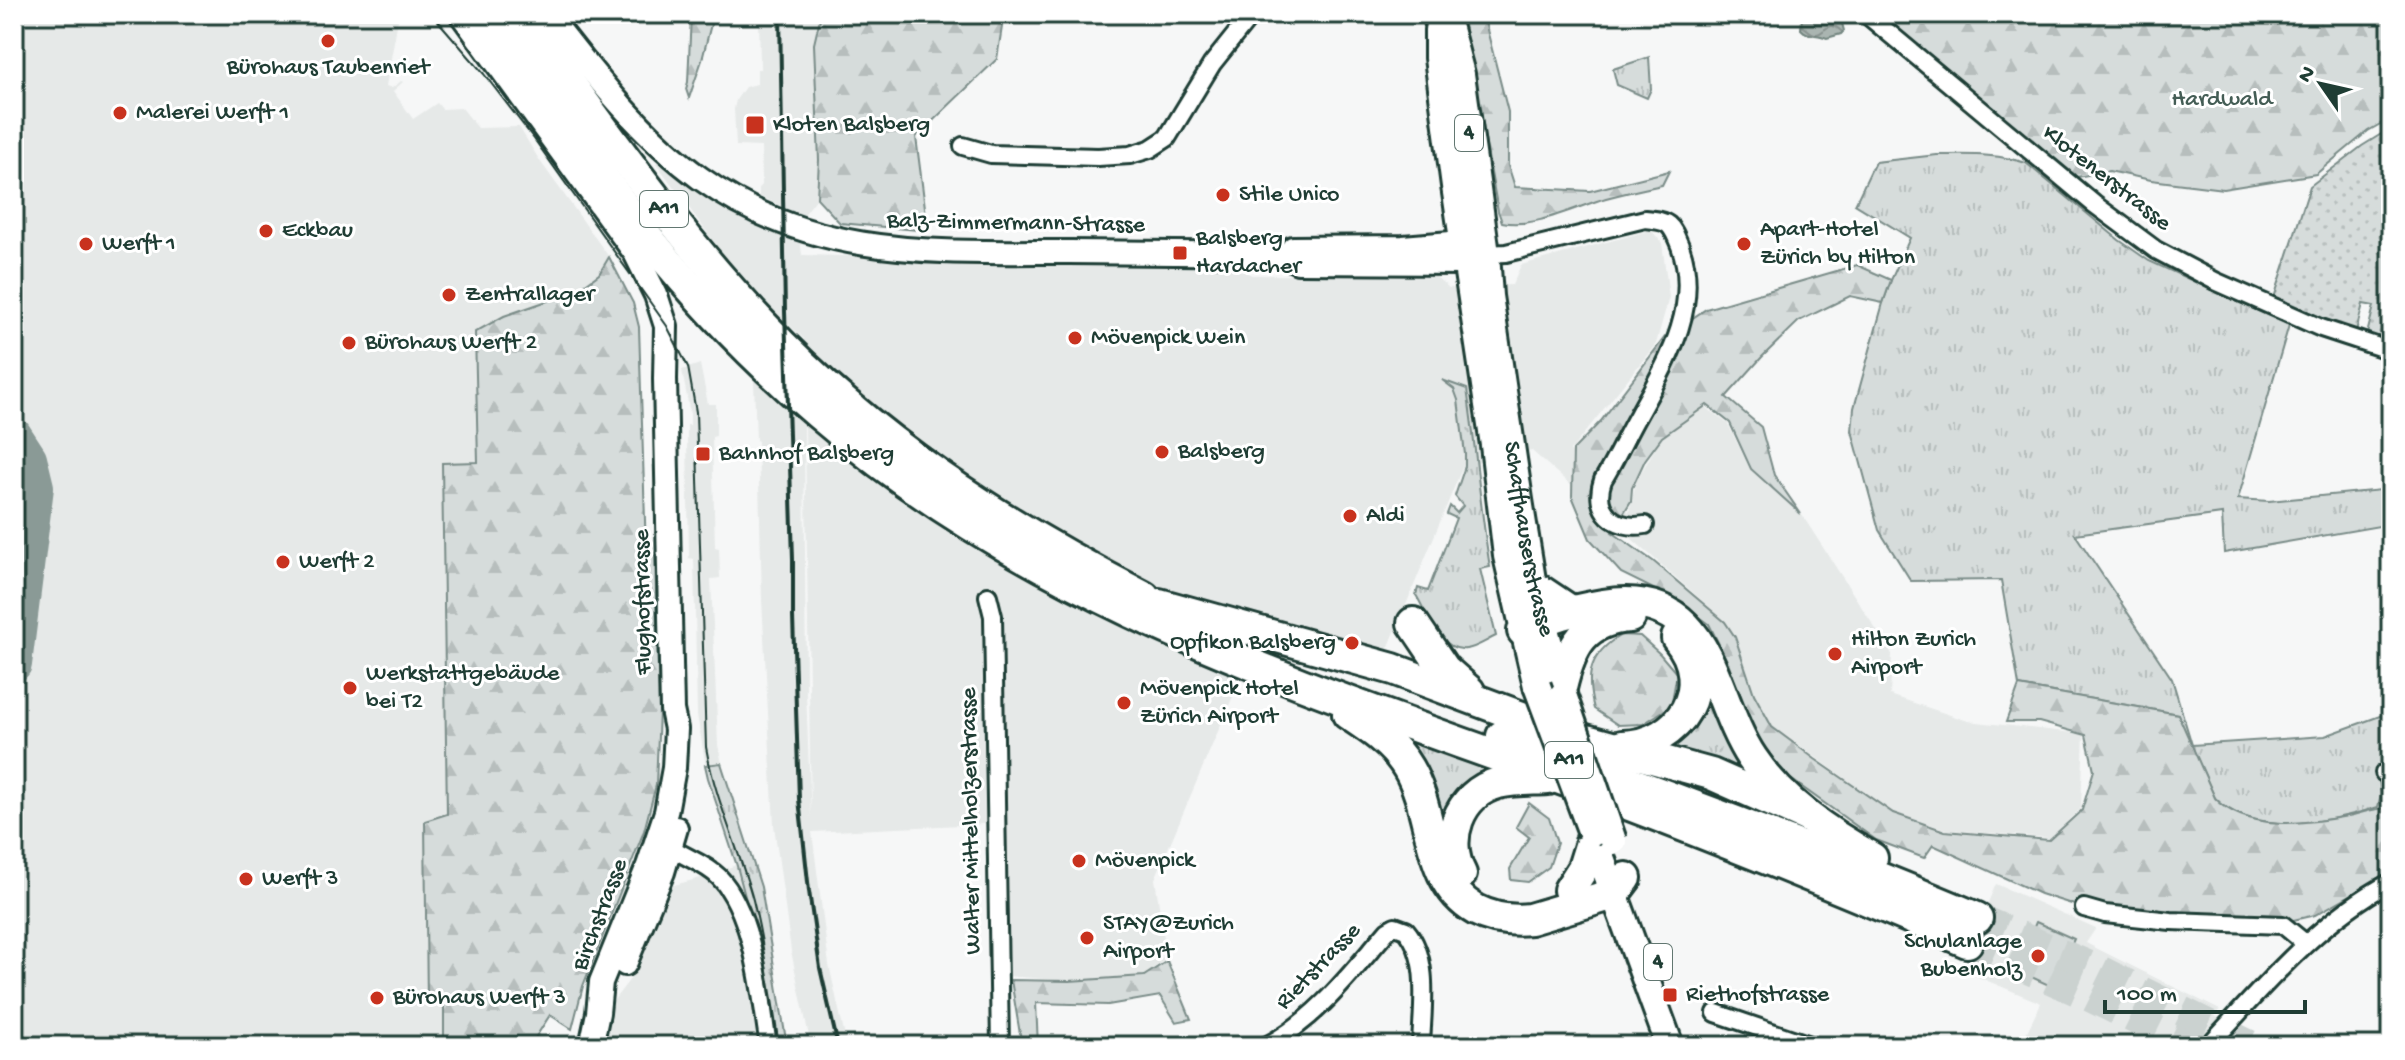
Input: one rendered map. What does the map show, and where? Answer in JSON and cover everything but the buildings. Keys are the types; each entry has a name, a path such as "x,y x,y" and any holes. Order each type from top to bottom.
{"highway":[{"name":"A11","path":"486,14 630,213 697,296 746,348 837,430 935,503 1057,576 1160,626 1310,689 1782,865 1974,925"},
{"name":"A11","path":"519,14 695,248 762,325 896,445 957,489 1070,558 1159,604 1330,674 1712,811 1887,880 1974,925"},
{"path":"1533,586 1544,624"},
{"path":"1544,624 1629,602 1653,606 1679,619 1708,656 1732,720 1752,759 1780,791 1806,816 1974,925"},
{"path":"1159,604 1393,669 1575,737 1711,774 1806,816"},
{"path":"1544,624 1599,623 1633,617 1666,628 1686,650 1693,680 1686,712 1666,733 1644,743 1612,746"},
{"path":"1393,669 1408,659 1415,648 1417,637 1413,623 1455,681 1490,706"},
{"path":"1553,690 1576,646 1599,623"},
{"path":"1310,689 1382,738 1403,759 1420,794 1442,871 1454,892 1470,906 1493,917 1517,920 1541,916 1616,883"},
{"path":"1558,779 1498,783 1479,792 1465,805 1456,821 1453,853 1467,884 1493,902 1524,905 1569,890 1616,883"},
{"path":"1569,890 1599,837"}],"main road":[{"name":"Flughofstrasse","path":"461,14 635,253 656,295 666,326 672,710 676,729 665,843"},
{"name":"Balz-Zimmermann-Strasse","path":"547,14 618,102 672,156 718,190 769,216 797,228 850,242 931,251 1281,254 1298,262 1472,253"},
{"name":"Schaffhauserstrasse","path":"1438,14 1438,58 1472,253 1489,296 1533,586"},
{"name":"Schaffhauserstrasse","path":"1445,14 1461,74 1472,253 1507,556 1544,624 1553,690 1670,1046"},
{"name":"Birchstrasse","path":"591,1046 598,1013 617,982 665,843"},
{"name":"Schaffhauserstrasse","path":"1616,883 1688,1046"}],"street":[{"path":"963,146 991,154 1098,157 1130,155 1150,149 1167,138 1212,64 1252,14"},
{"name":"Klotenerstrasse","path":"1866,14 2094,204 2156,250 2215,281 2321,328 2391,351"},
{"path":"1472,253 1506,253 1645,219 1663,220 1673,228 1683,256 1687,289 1676,344 1599,492 1601,505 1612,520 1630,527 1645,525"},
{"name":"Walter Mittelholzerstrasse","path":"988,596 993,616 998,803 1000,1046"},
{"path":"665,843 720,878 737,903 752,950 769,1046"},
{"path":"2208,1046 2305,943 2340,915 2391,882"},
{"path":"2084,908 2105,914 2171,921 2283,925 2305,943"},
{"name":"Rietstrasse","path":"1266,1046 1289,1033 1327,1001 1388,930 1395,926 1406,930 1417,947 1422,981 1421,1046"},
{"path":"1716,1013 1813,1046"}],"shaded area":[{"path":"14,14 399,14 386,86 392,88 403,82 393,91 413,119 437,103 442,109 462,108 478,128 519,127 609,257 599,274 576,291 504,316 475,332 478,462 442,463 447,814 425,821 427,1005 444,1003 505,1042 505,1046 14,1046"},
{"path":"759,14 821,14 814,44 819,160 817,198 803,216 759,196 762,185 761,147 736,146 736,100 745,87 757,84 757,69 760,69"},
{"path":"662,159 800,239 802,255 1228,265 1252,275 1435,276 1449,288 1512,285 1521,265 1651,230 1662,243 1669,297 1656,344 1570,451 1629,512 1636,481 1660,440 1703,405 1728,424 1750,469 1802,515 1892,654 1890,695 1968,721 2084,734 2081,808 2050,838 1947,830 1892,812 1772,726 1752,693 1736,637 1723,619 1532,451 1463,466 1385,656 1263,626 1155,879 1167,958 1144,975 1070,981 1007,976 1004,823 812,832 829,965 847,1046 811,1046 791,951 774,825 754,382 759,376 805,418 804,339 774,311 720,250 656,163","holes":["805,426 811,819 806,692"]},
{"path":"700,364 708,404 716,404 716,436 712,437 715,547 719,548 720,578 711,579 718,745 761,887 787,1046 602,1046 611,1004 633,975 667,887 736,865 708,778 697,715 694,559 689,558 687,425 690,425 690,414 682,370"},
{"name":"Schulanlage Bubenholz","path":"1996,884 2096,928 2086,943 2220,1010 2215,1016 2219,1019 2193,1046 2020,1046 2041,1003 1959,969"}],"green space":[{"path":"691,14 717,14 712,20 689,98 686,89"},
{"path":"821,14 1004,14 997,59 916,137 928,231 840,223 817,198 819,160 814,44"},
{"path":"1462,14 1483,14 1508,112 1508,165 1515,187 1590,191 1669,171 1662,185 1606,198 1541,220 1502,222"},
{"name":"Hardwald","path":"1872,14 2391,14 2391,118 2368,131 2316,174 2223,189 2109,171 2072,178"},
{"path":"1649,57 1651,89 1647,98 1617,85 1613,69"},
{"path":"2391,128 2391,345 2366,338 2374,306 2363,304 2355,335 2274,298 2310,186"},
{"path":"1937,155 1993,156 2026,163 2149,261 2289,325 2238,499 2269,501 2391,489 2391,524 2224,553 2222,514 2075,534 2172,679 2192,745 2325,736 2391,712 2391,763 2378,770 2381,794 2378,807 2338,818 2293,823 2250,818 2231,810 2215,798 2177,714 2019,686 2001,580 1911,581 1879,530 1852,431 1854,408 1883,303 1910,238 1855,204 1875,162"},
{"path":"609,257 633,303 639,327 646,553 655,553 659,711 656,785 644,831 583,986 572,1029 550,1015 530,1046 505,1046 504,1042 444,1043 444,1004 427,1005 425,821 447,814 442,463 478,462 475,332 504,316 576,291 599,274"},
{"path":"1857,265 1891,280 1883,303 1850,296 1799,321 1726,397 1761,427 1774,475 1801,514 1751,469 1730,423 1707,405 1662,437 1645,460 1632,488 1631,501 1612,532 1653,561 1725,622 1735,637 1754,694 1772,727 1893,813 1945,831 2049,840 2082,810 2094,770 2086,735 2039,722 2006,722 2019,686 2178,714 2215,798 2243,816 2260,821 2296,823 2391,808 2391,872 2315,915 2276,924 2084,908 2040,894 1933,845 1924,858 1876,840 1781,772 1750,727 1729,665 1709,624 1678,601 1621,573 1590,539 1572,496 1573,450 1601,421 1665,337 1706,309"},
{"path":"1442,380 1467,389 1490,567 1480,569 1496,636 1466,649 1457,648 1442,638 1416,595 1418,588 1428,591 1456,518 1447,514 1450,506 1457,513 1463,506 1455,496 1465,466 1458,400 1454,389"},
{"path":"1621,635 1640,636 1677,674 1671,706 1643,724 1618,725 1594,709 1590,686 1592,666 1602,650"},
{"path":"1700,672 1761,784 1656,746"},
{"path":"1391,733 1506,775 1446,839"},
{"path":"721,763 761,887 787,1046 773,1046 753,927 705,765"},
{"path":"1529,803 1549,818 1557,843 1549,867 1528,882 1511,880 1510,869 1529,837 1516,827"},
{"path":"2036,922 2074,939 2053,987 2016,970"},
{"path":"1167,961 1191,1019 1176,1022 1160,996 1108,1005 1036,1003 1038,1046 1022,1046 1011,980 1069,981 1144,976"}],"water":[{"path":"1799,14 1834,14 1841,19 1844,31 1827,38 1807,33 1801,29 1802,16"}],"taxiway":[{"path":"14,435 29,458 36,487 14,664"}],"tunnel":[{"path":"1977,918 2097,969 2252,1046"},
{"path":"1967,942 2086,995 2189,1046"}],"tram line":[{"path":"432,14 534,139 667,326 688,367 696,412 706,747 715,786 753,900 777,1046"}],"railway":[{"path":"780,14 799,799 820,968 838,1046"}],"place":[{"name":"Bürohaus Taubenriet","path":"328,41"},
{"name":"Malerei Werft 1","path":"120,113"},
{"name":"Kloten Balsberg","path":"755,125"},
{"name":"Stile Unico","path":"1223,195"},
{"name":"Eckbau","path":"266,231"},
{"name":"Werft 1","path":"86,244"},
{"name":"Apart-Hotel Zürich by Hilton","path":"1744,244"},
{"name":"Balsberg Hardacher","path":"1180,253"},
{"name":"Zentrallager","path":"449,295"},
{"name":"Mövenpick Wein","path":"1075,338"},
{"name":"Bürohaus Werft 2","path":"349,343"},
{"name":"Balsberg","path":"1162,452"},
{"name":"Bahnhof Balsberg","path":"703,454"},
{"name":"Aldi","path":"1350,516"},
{"name":"Werft 2","path":"283,562"},
{"name":"Opfikon Balsberg","path":"1352,643"},
{"name":"Hilton Zurich Airport","path":"1835,654"},
{"name":"Werkstattgebäude bei T2","path":"350,688"},
{"name":"Mövenpick Hotel Zürich Airport","path":"1124,703"},
{"name":"Mövenpick","path":"1079,861"},
{"name":"Werft 3","path":"246,879"},
{"name":"STAY@Zurich Airport","path":"1087,938"},
{"name":"Schulanlage Bubenholz","path":"2038,956"},
{"name":"Riethofstrasse","path":"1670,995"},
{"name":"Bürohaus Werft 3","path":"377,998"}]}
